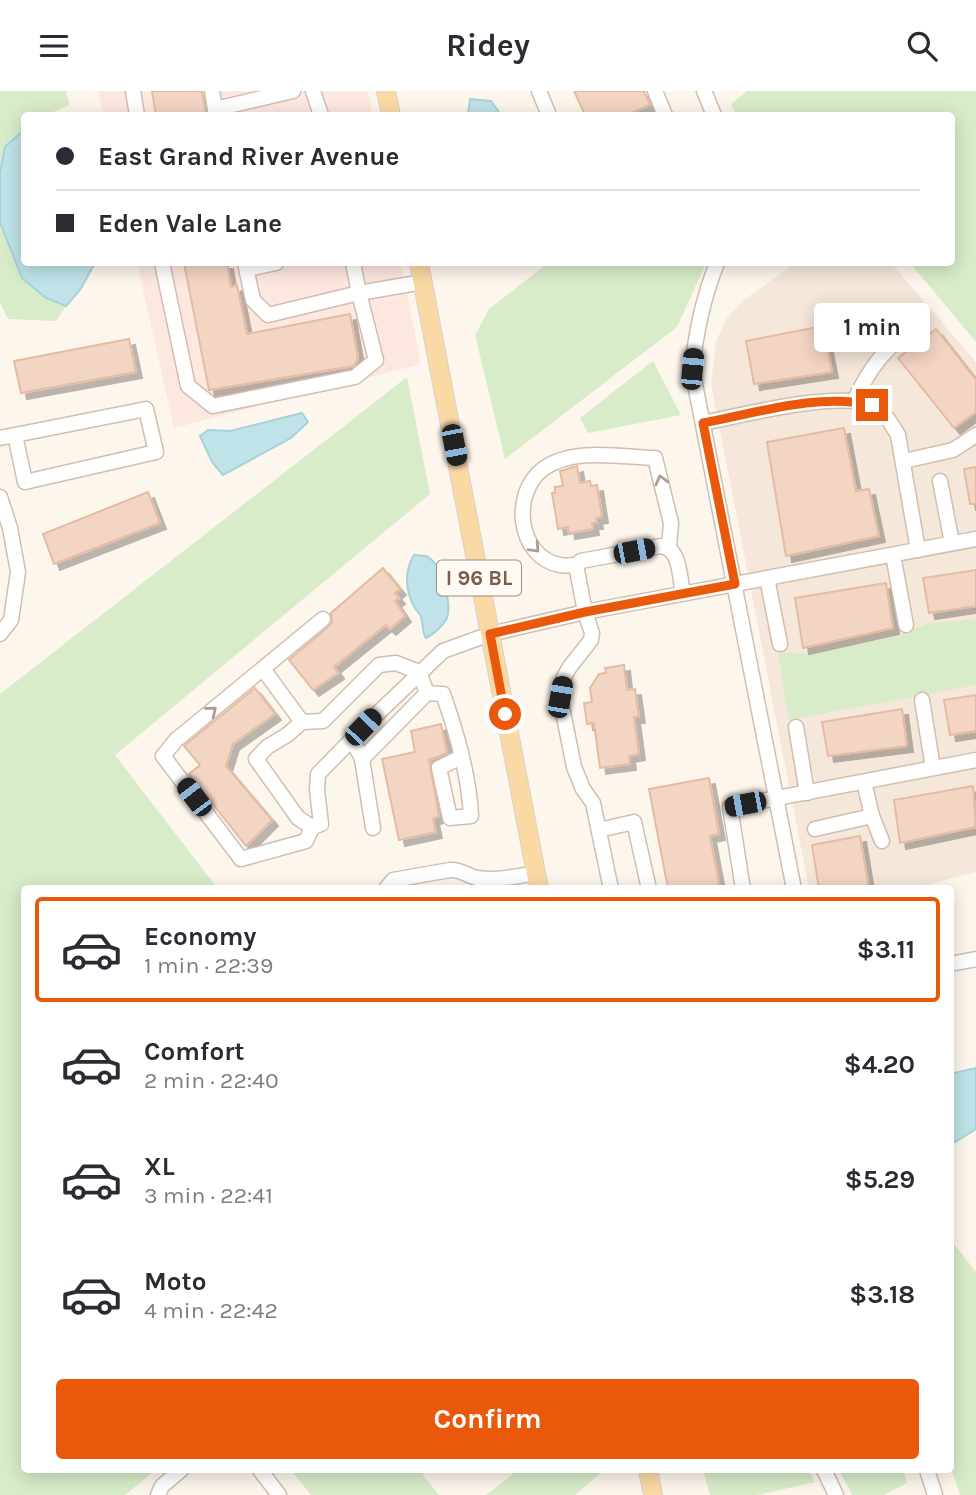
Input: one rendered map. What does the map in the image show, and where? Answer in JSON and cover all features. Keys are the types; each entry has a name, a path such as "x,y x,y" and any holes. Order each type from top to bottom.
{"main road":[{"path":"386,91 390,112"},
{"name":"I 96 BL","path":"420,266 537,881"},
{"path":"649,1473 653,1495"}],"street":[{"path":"133,91 136,112"},
{"path":"212,91 216,112 293,91"},
{"path":"313,91 320,112"},
{"path":"539,91 548,112"},
{"path":"655,91 664,112"},
{"path":"704,91 713,112"},
{"path":"163,266 188,386 213,406 355,377 376,360 354,266"},
{"path":"246,266 253,300 268,316 359,293 423,282"},
{"path":"716,266 702,302 692,369 793,885"},
{"path":"854,401 882,353 914,324"},
{"path":"703,423 831,401 854,401 872,405 889,420 898,435 918,550"},
{"path":"0,438 15,435 146,409 156,452 25,482 15,435"},
{"path":"904,461 953,450 976,435"},
{"path":"576,568 559,565 540,555 527,539 522,515 527,486 544,469 566,459 595,456 655,458 671,523 669,547"},
{"path":"940,481 952,543"},
{"path":"0,497 6,535 18,572 11,620 0,634"},
{"path":"323,619 176,740 163,756 241,859 306,841 312,827 321,824 318,774 438,653 490,634 585,612 976,539"},
{"path":"610,885 593,803 583,789 574,767 560,697 563,679 569,667 591,640 592,633 576,568 581,561 660,546 669,547 675,552 683,593"},
{"path":"892,555 906,625"},
{"path":"767,578 780,644"},
{"path":"312,827 298,818 256,759 267,747 287,736 302,722 323,721 379,665 396,663 419,672 428,693"},
{"path":"263,669 302,722"},
{"path":"362,759 428,693 443,694 457,733 461,757"},
{"path":"922,700 933,768"},
{"path":"796,727 807,793"},
{"path":"352,739 362,759 373,828"},
{"path":"742,885 730,807 976,760"},
{"path":"864,782 882,841"},
{"path":"815,829 873,816"},
{"path":"599,830 634,822 648,885"},
{"path":"389,885 393,880 457,869 470,882 474,877 537,881"},
{"path":"954,963 976,959"},
{"path":"158,1495 162,1486 177,1473"},
{"path":"262,1473 279,1495"},
{"path":"825,1473 836,1495"},
{"path":"928,1473 935,1495"}],"shaded area":[{"path":"98,91 368,91 372,112 103,112"},
{"path":"138,266 402,266 421,364 174,428"},
{"path":"791,266 894,266 976,362 976,872 925,885 808,885 711,384 716,341 727,318 744,300"}],"green space":[{"path":"0,91 66,91 70,105 53,112 21,112 21,133 5,147 0,173"},
{"path":"747,91 976,91 976,342 913,266 955,266 955,112 735,112 731,104"},
{"path":"0,222 21,274 38,291 66,306 56,321 8,319 0,303"},
{"path":"544,266 705,266 677,327 505,459 475,335 489,309"},
{"path":"653,361 681,415 588,433 580,418"},
{"path":"407,377 430,494 115,755 215,885 21,885 21,1473 152,1473 125,1495 0,1495 0,694"},
{"path":"976,619 976,685 789,720 778,652 811,654 892,637 927,624"},
{"path":"954,1244 976,1272 976,1495 960,1495 953,1473"},
{"path":"293,1473 421,1473 439,1495 311,1495"},
{"path":"514,1473 601,1473 575,1495 486,1495"},
{"path":"704,1473 810,1473 815,1482 757,1495 710,1495"},
{"path":"841,1473 904,1473 907,1483 884,1495 852,1495"}],"water":[{"path":"470,99 491,101 499,112 468,112"},
{"path":"21,133 21,266 93,266 80,290 66,306 46,298 22,278 0,222 0,173 5,147"},
{"path":"302,413 308,422 291,438 223,475 212,462 200,436 208,430 230,431"},
{"path":"414,555 426,556 436,566 441,574 448,603 447,618 426,638 422,620 408,588 407,574"},
{"path":"976,1068 976,1129 954,1143 954,1073"}],"building":[{"path":"152,91 202,91 206,112 156,112"},
{"path":"574,91 644,91 650,105 633,112 584,112"},
{"path":"185,266 228,266 231,287 237,285 247,334 350,314 358,358 354,366 209,390"},
{"path":"823,326 832,372 754,384 746,341"},
{"path":"936,329 976,380 976,412 954,428 898,358"},
{"path":"129,339 136,372 21,393 14,361"},
{"path":"844,428 856,491 869,489 879,536 786,556 767,442"},
{"path":"577,466 580,483 590,481 591,486 597,485 602,517 596,518 597,523 592,523 593,529 569,533 568,527 558,529 552,493 555,493 555,487 563,486 560,471"},
{"path":"976,467 976,504 970,504 964,469"},
{"path":"148,492 160,523 54,564 43,534"},
{"path":"383,568 400,589 395,593 399,598 395,601 405,616 390,629 386,625 334,667 338,673 313,690 289,660 329,626 332,622 331,613"},
{"path":"976,570 976,606 929,613 923,578"},
{"path":"886,583 893,628 803,648 795,598"},
{"path":"624,665 627,690 635,689 639,717 634,717 639,754 629,756 630,764 600,768 594,723 587,724 584,703 592,702 590,688 599,674 606,673 605,668"},
{"path":"255,688 275,714 233,744 226,766 272,820 246,846 189,774 200,765 184,746"},
{"path":"976,695 976,731 950,735 944,700"},
{"path":"902,709 907,746 828,756 822,722"},
{"path":"441,724 447,753 429,760 439,816 433,819 436,832 399,840 382,759 415,752 411,731"},
{"path":"709,778 719,834 710,836 719,885 667,885 649,789"},
{"path":"973,786 976,827 900,843 894,800"},
{"path":"860,836 868,885 818,885 812,845"}],"route":[{"path":"505,714 490,634 521,629 585,612 735,584 703,423 831,401 854,401 872,405"}]}
